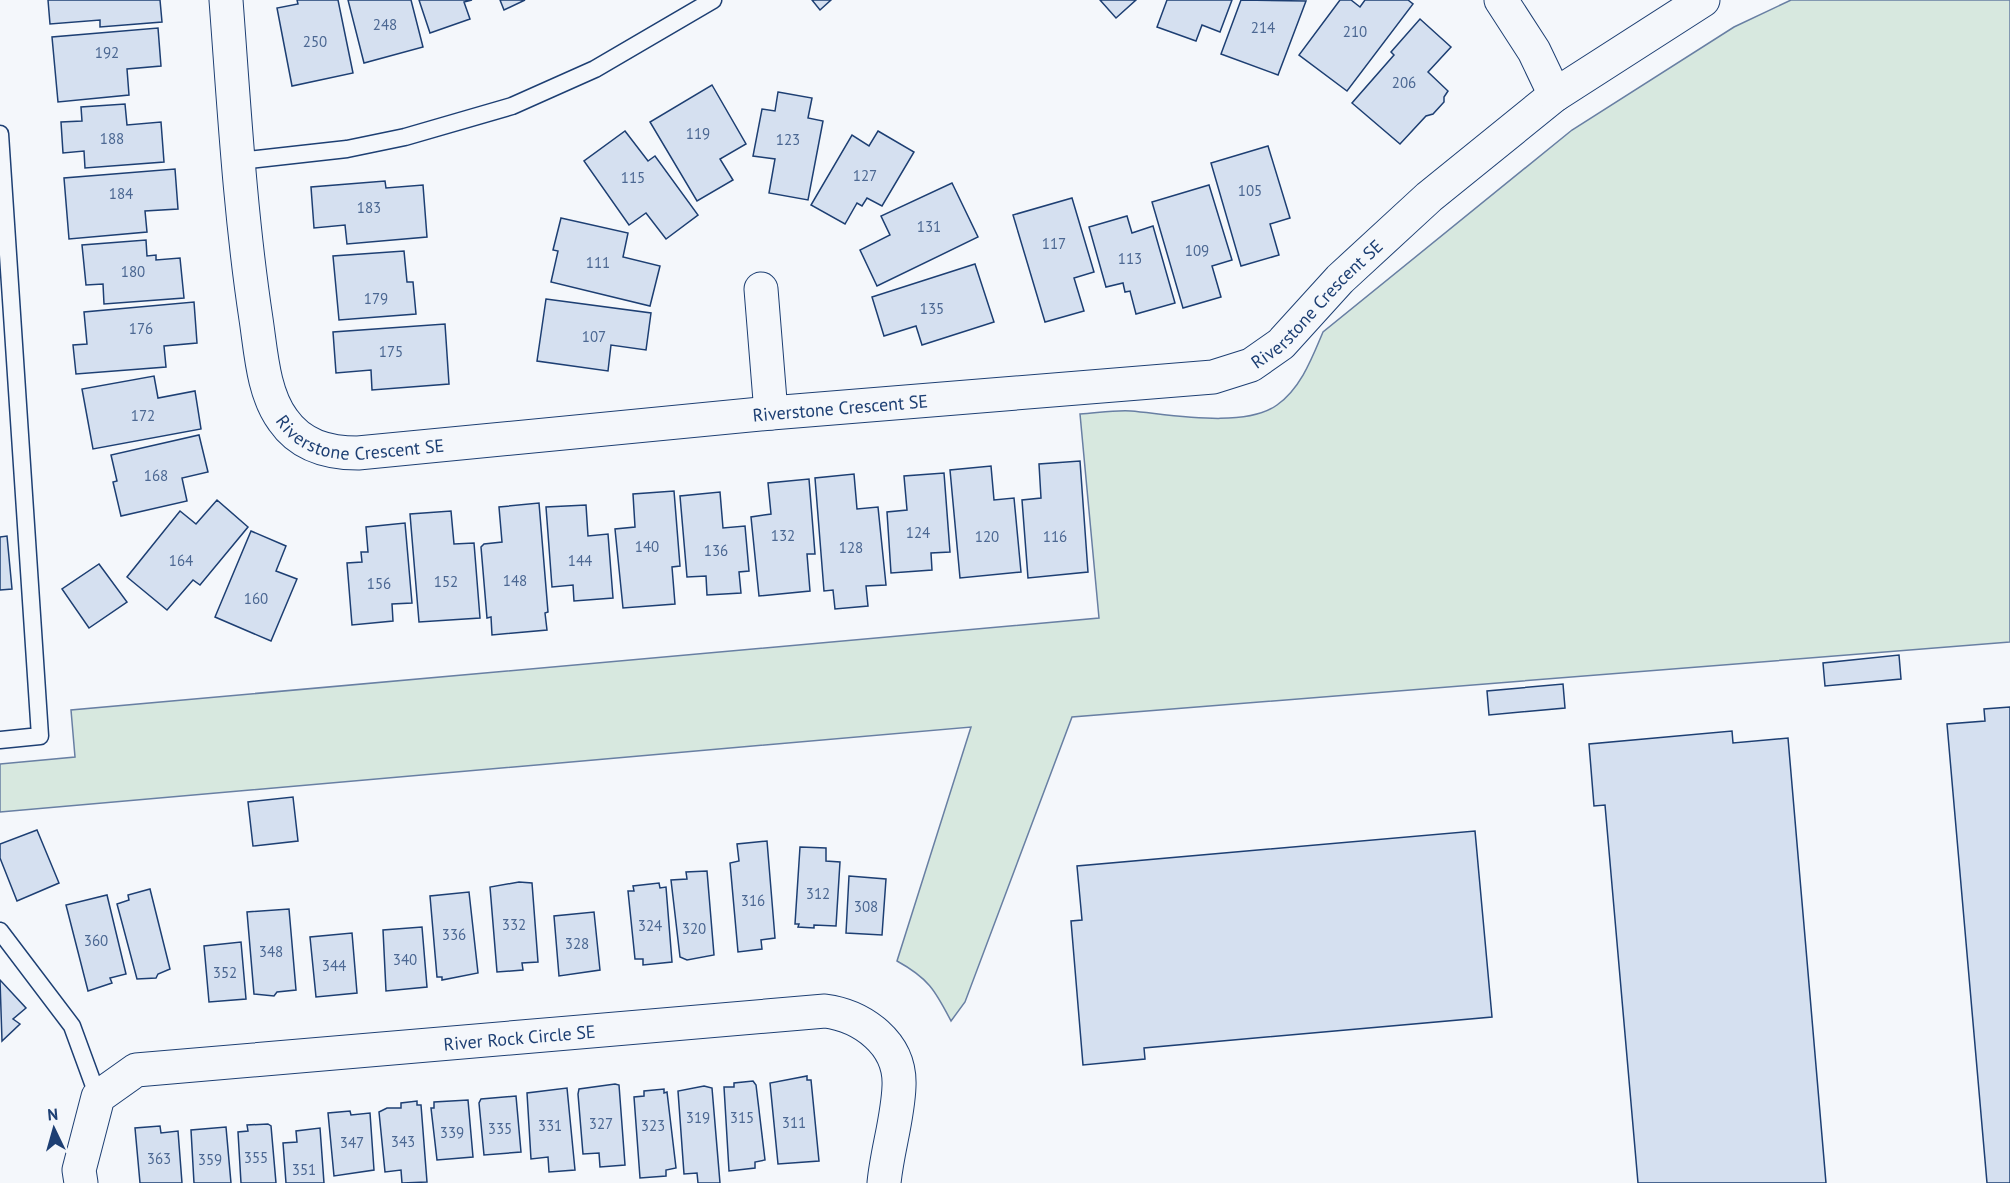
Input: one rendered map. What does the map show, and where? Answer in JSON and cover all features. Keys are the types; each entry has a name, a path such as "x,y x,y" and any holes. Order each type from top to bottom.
{"street":[{"name":"Riverstone Crescent SE","path":"226,0 248,261 272,402 296,435 314,446 340,453 771,413 1213,377 1251,365 1281,344 1340,279 1429,197 1555,96 1703,0"},
{"path":"1501,0 1534,51 1555,96"},
{"path":"761,289 771,413"},
{"name":"River Rock Circle SE","path":"98,1097 136,1070 825,1011 857,1019 877,1034 891,1054 899,1085 884,1183"},
{"path":"81,1183 79,1170 98,1097"}],"lane":[{"path":"238,161 358,147 405,137 512,106 595,69 713,0"},
{"path":"0,134 40,736 0,740"},
{"path":"0,931 72,1026 98,1097"}],"shaded area":[{"path":"1791,0 2010,0 2010,642 1072,717 965,1002 951,1021 930,986 916,973 897,961 971,727 0,812 0,764 75,757 71,710 1099,618 1080,414 1125,411 1185,417 1226,418 1263,412 1277,405 1299,381 1323,332 1572,130 1734,27"}],"building":[{"path":"48,0 160,0 162,22 100,27 100,20 50,24"},
{"path":"297,0 338,0 353,73 292,86 277,8 298,4"},
{"path":"348,0 411,0 423,47 364,63"},
{"path":"419,0 472,0 464,2 470,19 430,33"},
{"path":"500,0 525,0 504,10"},
{"path":"812,0 831,0 820,10"},
{"path":"1100,0 1136,0 1116,18"},
{"path":"1167,0 1232,0 1220,32 1202,25 1196,41 1157,27"},
{"path":"1241,0 1306,1 1278,75 1221,54"},
{"path":"1340,0 1351,0 1360,7 1365,0 1408,0 1413,4 1347,91 1299,55"},
{"path":"1420,19 1451,47 1428,72 1448,91 1444,102 1433,114 1426,116 1400,144 1352,103 1394,55 1391,52"},
{"path":"158,28 161,66 127,69 129,95 58,102 52,37"},
{"path":"712,85 746,144 720,159 733,180 697,201 650,122"},
{"path":"778,92 812,98 808,118 823,121 808,200 769,193 775,159 753,156 762,109 775,111"},
{"path":"125,104 127,125 161,122 164,162 85,168 84,151 63,153 61,122 82,121 81,107"},
{"path":"625,131 648,161 655,156 698,215 666,239 646,213 629,225 584,161"},
{"path":"878,131 914,152 882,206 867,198 862,206 857,203 845,224 811,205 852,135 869,146"},
{"path":"1268,146 1290,218 1270,224 1279,255 1241,266 1211,163"},
{"path":"175,169 178,209 145,211 147,232 69,239 64,178"},
{"path":"385,181 386,188 423,185 427,237 347,244 345,225 314,228 311,187"},
{"path":"952,183 978,237 877,286 860,250 890,235 881,216"},
{"path":"1209,185 1232,260 1212,266 1221,297 1183,308 1152,202"},
{"path":"1072,198 1094,272 1074,278 1084,311 1045,322 1013,215"},
{"path":"1127,216 1132,233 1153,226 1175,303 1136,314 1130,291 1125,292 1123,283 1106,287 1089,227"},
{"path":"561,218 628,233 623,257 660,266 650,306 551,282 558,251 553,250"},
{"path":"146,240 147,256 156,255 156,260 180,258 184,298 104,304 103,284 86,285 82,245"},
{"path":"404,251 407,282 413,282 416,314 339,320 333,256"},
{"path":"975,264 994,322 922,345 916,326 884,336 872,297"},
{"path":"546,299 651,313 646,350 611,345 608,371 537,361"},
{"path":"194,302 197,343 164,346 166,367 76,374 73,345 87,344 84,312"},
{"path":"445,324 449,384 372,390 371,370 336,373 333,332"},
{"path":"154,376 158,398 195,391 201,429 93,449 82,389"},
{"path":"199,435 208,472 182,478 187,501 121,516 113,482 117,481 111,455"},
{"path":"1080,461 1088,572 1028,578 1022,500 1041,498 1039,464"},
{"path":"991,466 994,500 1014,498 1021,572 960,578 950,470"},
{"path":"944,473 950,552 931,553 932,570 891,573 887,512 907,510 904,476"},
{"path":"854,474 857,509 878,507 886,585 866,586 868,606 835,609 833,590 824,591 815,478"},
{"path":"809,479 815,554 807,554 810,591 759,596 751,517 771,514 768,483"},
{"path":"674,491 680,566 672,567 675,604 623,608 615,529 635,527 633,494"},
{"path":"720,492 723,528 745,526 749,571 739,572 741,593 707,595 706,576 687,577 680,496"},
{"path":"217,500 248,527 200,585 193,580 167,610 127,577 180,511 196,524"},
{"path":"539,503 548,612 545,613 547,630 492,635 491,617 487,618 481,547 484,544 502,542 499,507"},
{"path":"586,505 588,536 608,534 613,598 574,601 573,585 552,587 546,507"},
{"path":"451,511 454,544 474,543 480,618 419,622 410,514"},
{"path":"405,523 412,603 392,604 393,621 352,625 347,563 362,562 361,552 368,552 366,527"},
{"path":"251,531 286,546 276,571 297,579 271,641 215,617"},
{"path":"7,536 12,589 0,590 0,537"},
{"path":"99,564 127,602 89,628 62,589"},
{"path":"1899,655 1901,679 1825,686 1823,663"},
{"path":"1563,684 1565,708 1489,715 1487,691"},
{"path":"2010,707 2010,1183 1987,1183 1947,724 1985,721 1984,709"},
{"path":"1732,731 1733,743 1788,738 1826,1183 1638,1183 1605,805 1594,806 1589,744"},
{"path":"293,797 298,841 253,846 248,802"},
{"path":"37,830 59,883 17,901 0,858 0,844"},
{"path":"1475,831 1492,1017 1144,1048 1145,1059 1083,1065 1071,921 1082,920 1077,866"},
{"path":"767,841 775,938 761,940 762,949 738,952 730,863 739,861 737,844"},
{"path":"800,847 826,848 826,861 840,862 836,926 814,925 814,928 798,927 799,924 795,924"},
{"path":"707,871 714,955 687,960 680,957 671,880 687,879 686,872"},
{"path":"849,876 886,879 882,935 846,933"},
{"path":"519,882 532,883 538,962 522,963 523,970 497,972 490,887"},
{"path":"659,883 660,888 666,887 672,962 643,965 643,959 635,959 628,891 634,891 633,886"},
{"path":"150,889 170,969 158,974 156,978 137,979 117,904 129,900 128,895"},
{"path":"469,892 478,973 442,980 442,977 437,977 430,896"},
{"path":"107,895 126,974 110,978 112,983 88,991 66,905"},
{"path":"289,909 296,990 277,992 274,996 254,994 247,912"},
{"path":"594,912 600,970 559,976 554,916"},
{"path":"422,927 427,987 386,991 383,930"},
{"path":"352,933 357,993 316,997 310,937"},
{"path":"241,942 246,999 209,1002 204,946"},
{"path":"0,980 26,1008 13,1019 20,1024 2,1041"},
{"path":"807,1076 807,1080 811,1080 819,1161 778,1164 770,1083"},
{"path":"753,1081 756,1085 765,1160 755,1162 755,1168 729,1171 724,1087 734,1087 734,1083"},
{"path":"619,1085 625,1165 600,1167 599,1153 583,1154 578,1094 579,1089"},
{"path":"704,1086 712,1088 720,1183 698,1183 697,1173 684,1174 678,1091"},
{"path":"567,1088 575,1170 549,1172 548,1157 531,1159 527,1093"},
{"path":"664,1089 664,1093 667,1092 676,1168 666,1170 666,1176 640,1178 634,1097 644,1096 644,1091"},
{"path":"516,1096 521,1152 484,1155 479,1103 481,1099"},
{"path":"468,1100 473,1157 437,1160 431,1108 434,1108 434,1102"},
{"path":"417,1101 417,1105 421,1105 427,1182 402,1183 401,1170 385,1172 379,1112 387,1108 401,1108 401,1103"},
{"path":"350,1111 351,1115 370,1113 374,1170 334,1176 328,1113"},
{"path":"268,1124 271,1126 276,1183 241,1183 238,1132 248,1131 247,1125"},
{"path":"160,1126 161,1133 178,1131 182,1183 140,1183 135,1128"},
{"path":"226,1127 231,1183 194,1183 191,1130"},
{"path":"320,1128 324,1183 286,1183 283,1143 297,1142 296,1131"}]}
